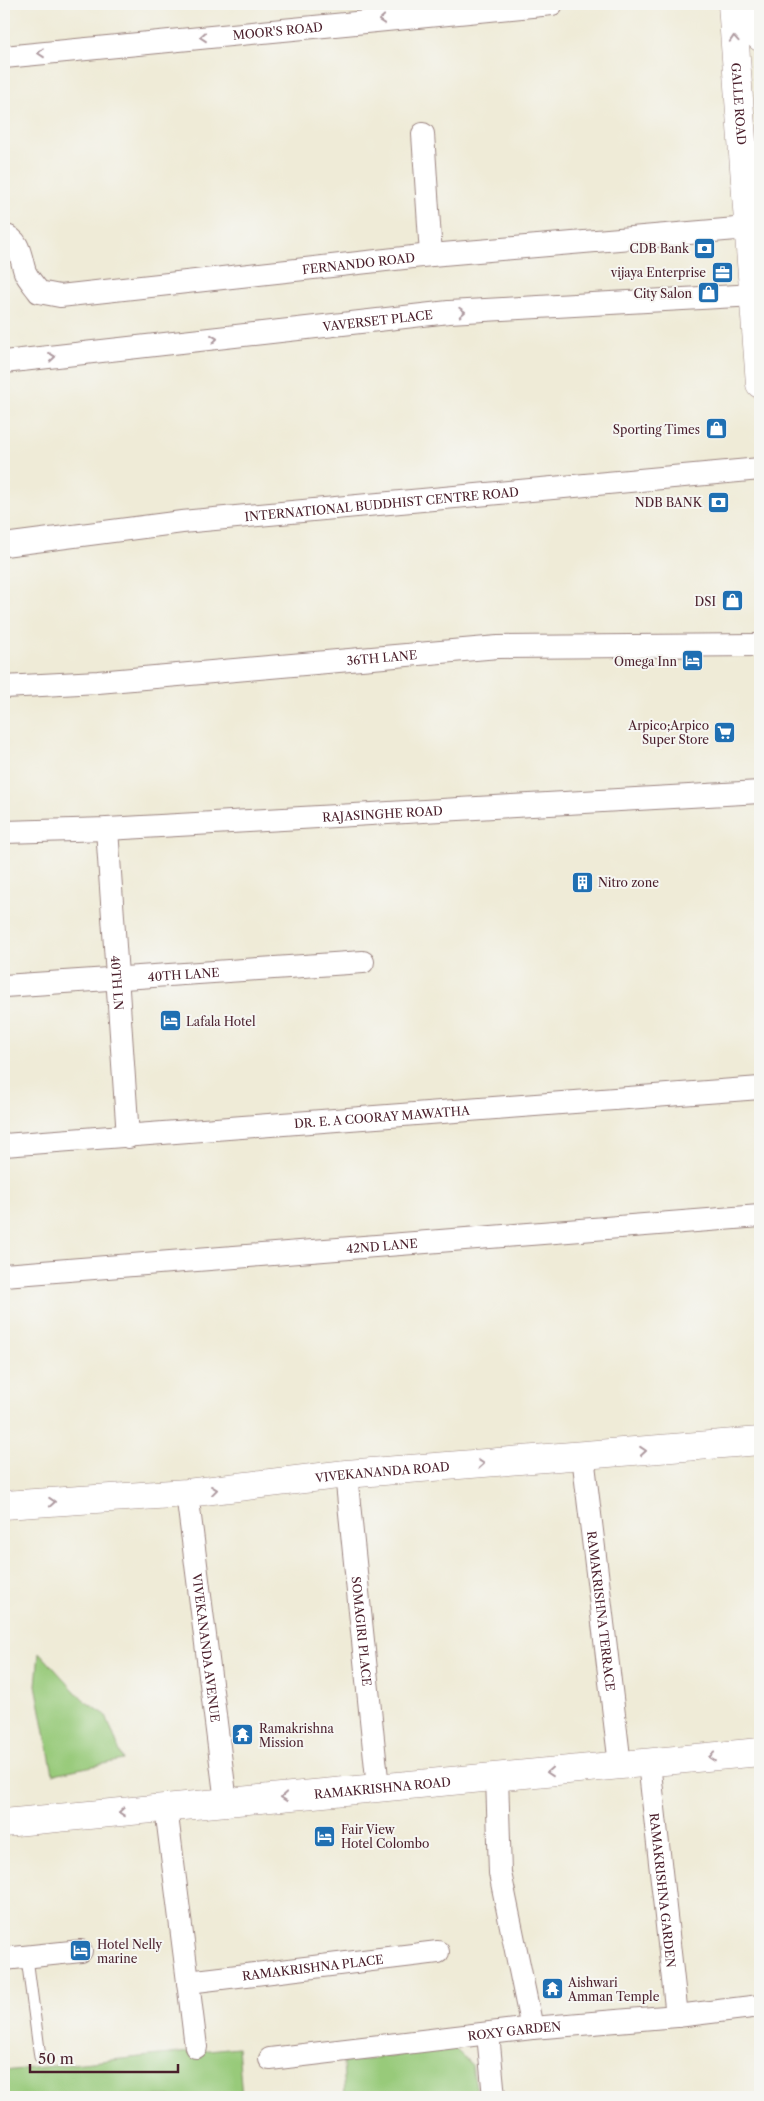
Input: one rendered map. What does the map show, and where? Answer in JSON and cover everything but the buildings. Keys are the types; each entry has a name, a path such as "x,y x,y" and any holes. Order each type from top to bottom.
{"main road":[{"name":"GALLE ROAD","path":"732,4 752,162 748,228 755,295 760,384"},
{"path":"757,4 760,37"},
{"name":"VIVEKANANDA ROAD","path":"4,1505 187,1493 346,1474 760,1441"},
{"name":"RAMAKRISHNA ROAD","path":"4,1823 760,1752"}],"street":[{"name":"MOOR'S ROAD","path":"4,56 552,4"},
{"path":"423,134 431,255"},
{"name":"FERNANDO ROAD","path":"4,235 9,237 20,249 26,274 39,292 60,296 431,255 748,228"},
{"name":"VAVERSET PLACE","path":"4,362 449,312 755,295"},
{"name":"INTERNATIONAL BUDDHIST CENTRE ROAD","path":"4,545 182,522 760,469"},
{"name":"36TH LANE","path":"4,687 98,682 498,647 760,645"},
{"name":"RAJASINGHE ROAD","path":"4,832 108,829 760,792"},
{"name":"40TH LN","path":"108,829 128,1137"},
{"name":"40TH LANE","path":"4,986 118,980 363,962"},
{"name":"DR. E. A COORAY MAWATHA","path":"4,1145 760,1088"},
{"name":"42ND LANE","path":"4,1275 760,1216"},
{"name":"RAMAKRISHNA TERRACE","path":"583,1456 620,1765"},
{"name":"SOMAGIRI PLACE","path":"346,1474 378,1788"},
{"name":"VIVEKANANDA AVENUE","path":"187,1493 226,1802"},
{"name":"RAMAKRISHNA GARDEN","path":"649,1763 677,2016"},
{"path":"496,1777 500,1873 532,2028"},
{"path":"166,1808 196,2046"},
{"path":"4,1960 81,1951"},
{"name":"RAMAKRISHNA PLACE","path":"188,1982 438,1952"},
{"name":"ROXY GARDEN","path":"270,2059 532,2028 677,2016 760,2006"},
{"path":"488,2034 494,2097"}],"lane":[{"path":"27,1958 40,2057"}],"green space":[{"path":"39,1652 83,1700 106,1715 123,1760 53,1774 36,1685"},
{"path":"238,2047 242,2097 4,2097 4,2071"},
{"path":"454,2048 472,2065 478,2097 345,2097 343,2062"}],"place":[{"name":"CDB Bank","path":"705,248"},
{"name":"vijaya Enterprise","path":"722,272"},
{"name":"City Salon","path":"708,293"},
{"name":"Sporting Times","path":"716,429"},
{"name":"NDB BANK","path":"718,502"},
{"name":"DSI","path":"732,601"},
{"name":"Omega Inn","path":"693,661"},
{"name":"Arpico;Arpico Super Store","path":"725,732"},
{"name":"Nitro zone","path":"582,882"},
{"name":"Lafala Hotel","path":"170,1021"},
{"name":"Ramakrishna Mission","path":"243,1735"},
{"name":"Fair View Hotel Colombo","path":"325,1836"},
{"name":"Hotel Nelly marine","path":"81,1951"},
{"name":"Aishwari Amman Temple","path":"552,1989"}]}
